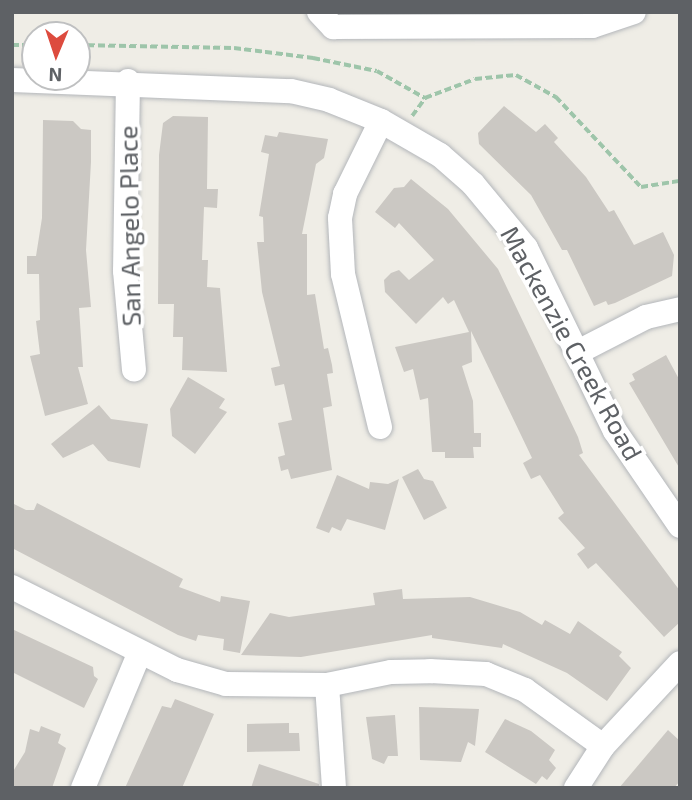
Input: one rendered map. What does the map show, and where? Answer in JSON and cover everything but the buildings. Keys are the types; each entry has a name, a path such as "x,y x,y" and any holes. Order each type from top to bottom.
{"street":[{"path":"319,12 333,27 347,27 592,26 634,12"},
{"name":"Mackenzie Creek Road","path":"12,80 128,81 290,91 329,100 381,121 440,155 505,218 526,248 615,430 680,526"},
{"name":"San Angelo Place","path":"128,81 124,248 134,370"},
{"path":"380,427 343,274 340,218 345,194 381,121"},
{"path":"579,352 646,317 680,309"},
{"path":"12,586 177,670 226,684 327,685 391,672 486,674 525,690 603,746"},
{"path":"83,788 140,652"},
{"path":"576,788 603,746 680,663"},
{"path":"327,685 334,788"}],"path":[{"path":"91,45 234,48 313,58 377,71 425,98"},
{"path":"412,116 425,98 475,79 516,75 556,97 641,187 680,181"}]}
